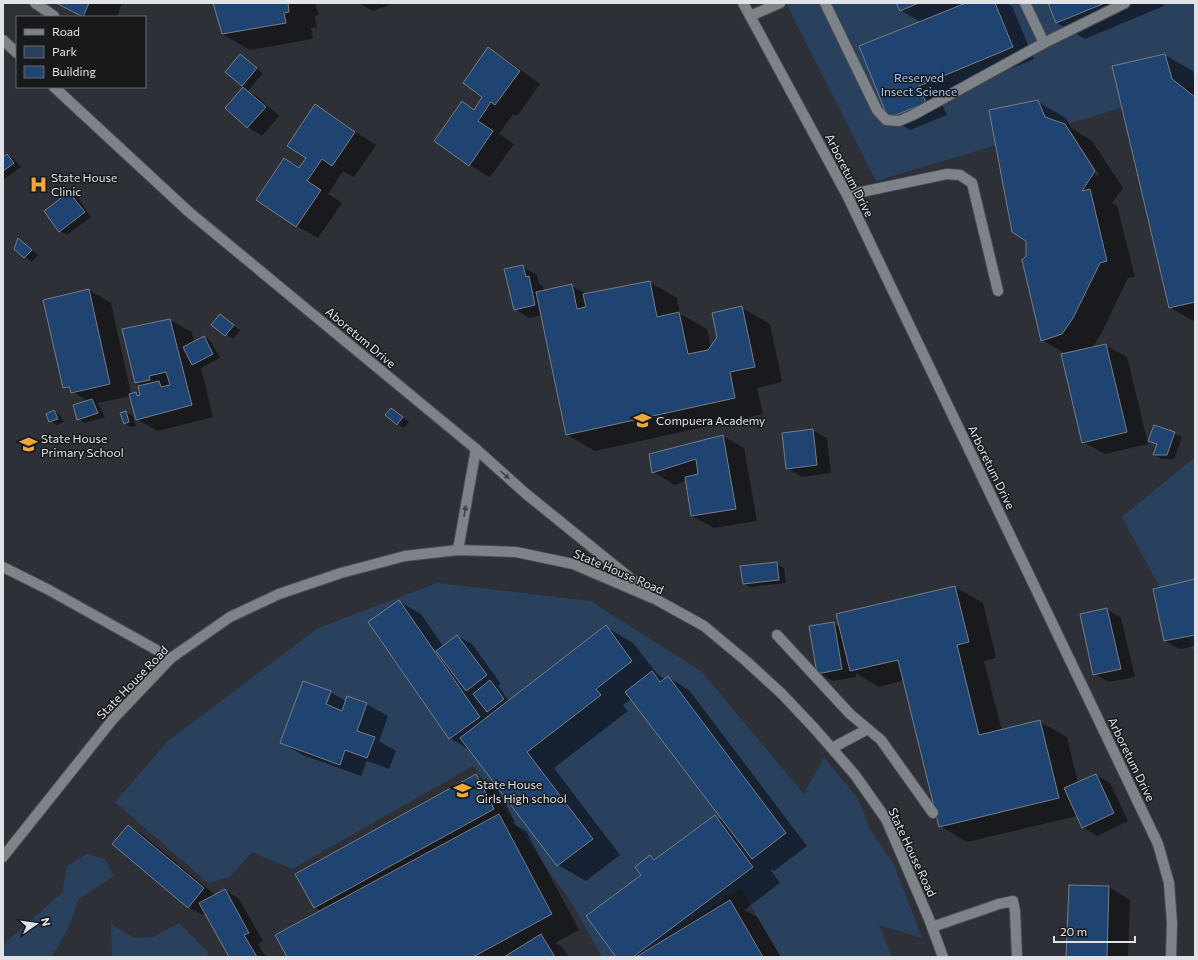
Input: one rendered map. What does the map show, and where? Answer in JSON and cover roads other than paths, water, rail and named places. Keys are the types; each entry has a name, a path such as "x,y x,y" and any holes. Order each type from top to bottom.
{"street":[{"path":"36,3 54,16"},
{"name":"Arboretum Drive","path":"743,3 847,194 1158,844 1169,883 1172,923 1171,957"},
{"path":"750,16 780,3"},
{"path":"825,3 877,110 886,120 899,121 1125,3"},
{"path":"1025,3 1044,44"},
{"path":"3,40 16,52"},
{"name":"Aboretum Drive","path":"55,88 189,212 476,449 525,493 657,600"},
{"path":"847,194 947,174 960,175 972,183 998,291"},
{"path":"458,550 476,449"},
{"name":"State House Road","path":"3,857 113,719 171,658 230,617 279,594 342,573 405,556 458,550 516,552 573,564 657,600 704,626 746,661 782,694 855,775 886,819 932,927 943,957"},
{"path":"3,567 49,590 171,658"},
{"path":"778,635 850,714 881,740 933,813"},
{"path":"832,748 868,730"},
{"path":"932,927 999,904 1013,901 1015,911 1016,957"}],"place":[{"name":"State House Clinic","path":"38,184"},
{"name":"Compuera Academy","path":"643,420"},
{"name":"State House Primary School","path":"28,445"},
{"name":"State House Girls High school","path":"463,791"}],"park label":[{"name":"Reserved Insect Science","path":"919,84"}]}
